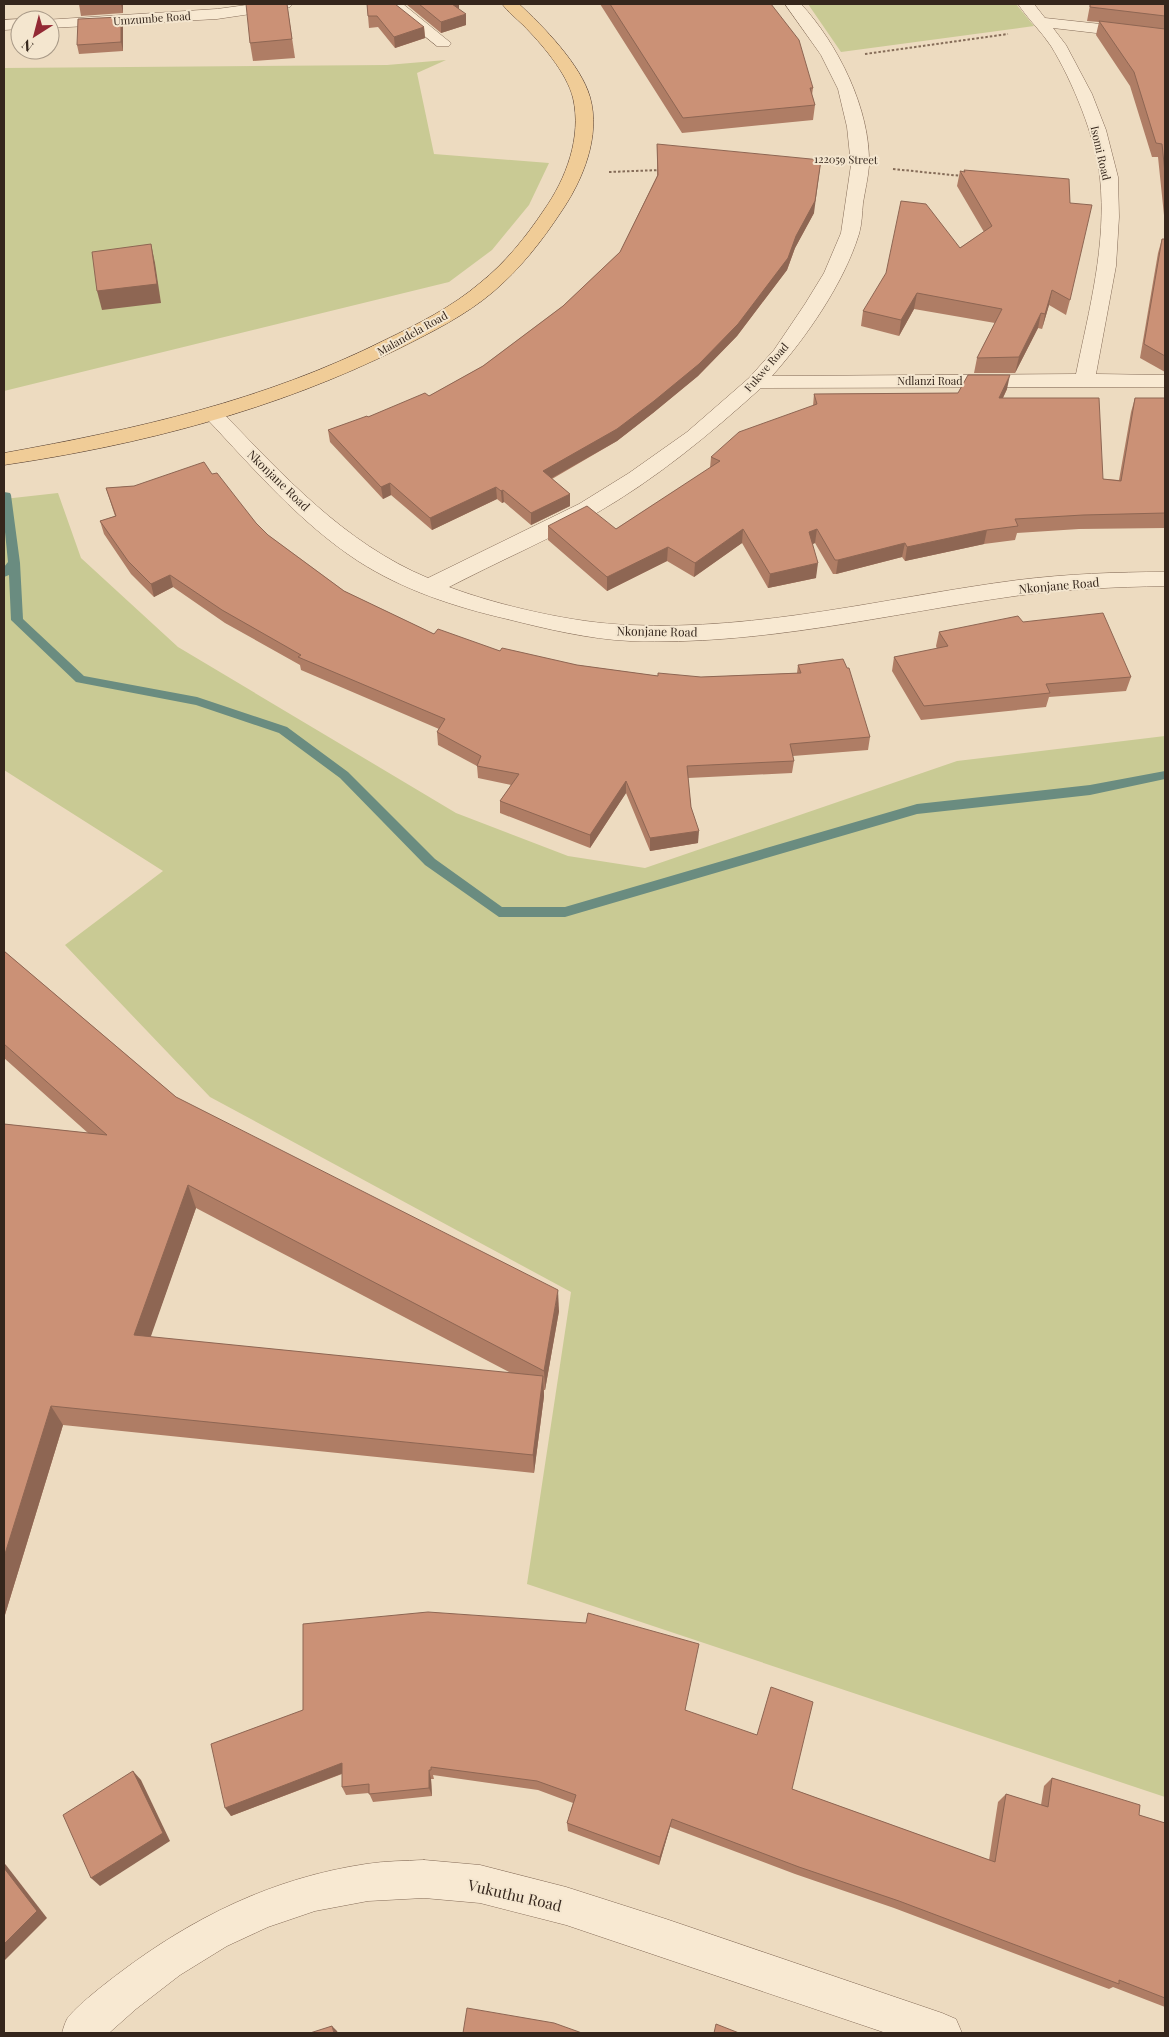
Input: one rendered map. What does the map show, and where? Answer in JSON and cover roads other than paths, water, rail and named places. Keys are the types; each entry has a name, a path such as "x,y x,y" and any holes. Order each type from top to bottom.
{"main road":[{"name":"Malandela Road","path":"4,459 63,449 214,415 317,380 379,352 437,321 486,288 525,250 549,218 575,172 583,139 582,98 564,62 535,27 510,4"}],"street":[{"name":"Umzumbe Road","path":"60,22 217,14 284,4"},
{"path":"392,4 443,43"},
{"name":"Fukwe Road","path":"429,587 587,509 629,483 694,437 756,382 781,354 833,273 850,232 860,165 853,117 846,89 830,58 802,14 793,4"},
{"name":"Isomi Road","path":"1026,4 1058,46 1084,94 1097,130 1109,177 1110,217 1107,266 1085,380"},
{"path":"1043,25 1165,36"},
{"name":"Ndlanzi Road","path":"756,382 1165,381"},
{"name":"Nkonjane Road","path":"214,415 289,493 349,544 394,572 477,605 550,621 628,633 752,629 818,622 998,591 1058,584 1128,579 1165,579"},
{"name":"Vukuthu Road","path":"81,2033 104,2010 155,1968 209,1933 264,1908 321,1890 374,1881 428,1879 481,1884 587,1912 942,2033"}],"waterway":[{"path":"6,495 14,563"},
{"path":"4,573 14,563"},
{"path":"14,563 17,620 80,679 197,701 283,730 344,775 430,862 499,912 565,912 917,809 1090,790 1165,775"}]}
